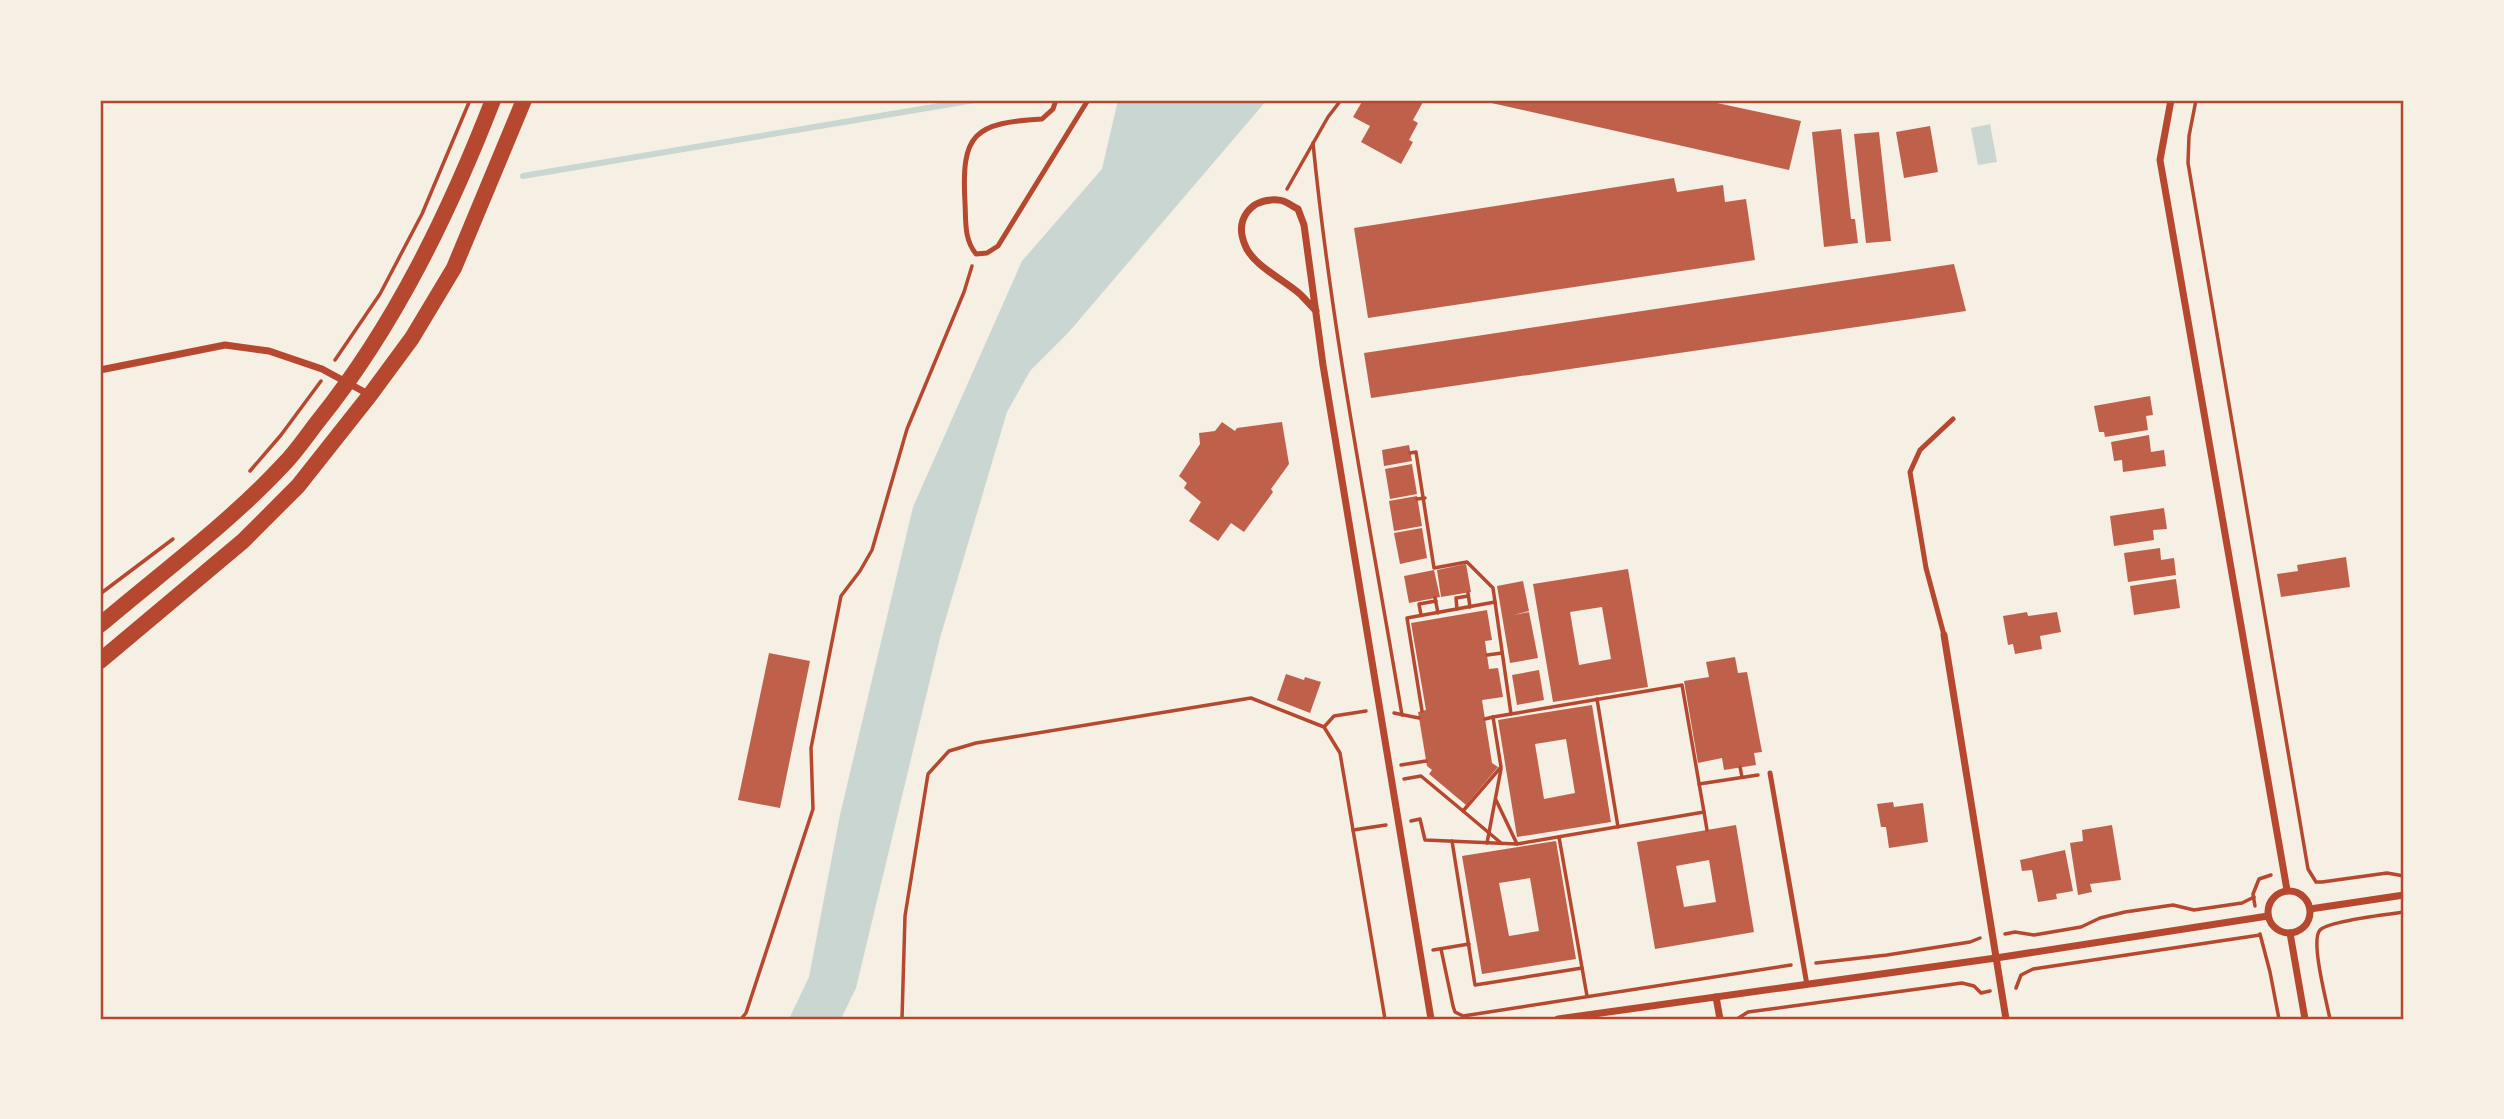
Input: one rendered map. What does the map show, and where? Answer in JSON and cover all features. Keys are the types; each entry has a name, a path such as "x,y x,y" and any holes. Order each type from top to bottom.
{"main road":[{"path":"100,625 251,498 285,463 348,383 411,282 493,100"},
{"path":"100,661 243,541 298,486 370,395 412,338 454,268 524,100"}],"street":[{"path":"2171,100 2160,160 2287,890"},
{"path":"1316,311 1302,296 1254,259 1245,247 1243,216 1251,206 1280,200 1298,209 1304,225 1431,1019"},
{"path":"100,370 225,345 269,351 322,369 370,395"},
{"path":"1944,635 2006,1019"},
{"path":"2287,890 2302,895 2310,909 2303,928 2290,933 2276,928 2269,916 2270,902 2280,892 2287,890"},
{"path":"2310,909 2404,895"},
{"path":"1559,1019 1996,958 2269,916"},
{"path":"2290,933 2305,1019"},
{"path":"1716,997 1720,1019"}],"lane":[{"path":"1056,100 1053,109 1042,119 1009,121 991,126 976,136 966,154 964,174 968,243 976,254 987,253 998,246 1088,100"},
{"path":"1944,635 1926,568 1910,472 1920,450 1953,419"},
{"path":"1770,773 1807,985"}],"path":[{"path":"1280,200 1341,100"},
{"path":"2196,100 2188,143 2188,163 2308,869 2316,881 2322,882 2387,873 2404,876"},
{"path":"1313,143 1339,345 1402,715"},
{"path":"741,1019 763,962 813,809 811,748 841,596 872,550 907,429 964,292 976,254"},
{"path":"1410,453 1416,452 1419,466 1425,498 1425,532 1434,568 1467,562 1493,588 1499,612 1511,714"},
{"path":"1413,467 1419,466"},
{"path":"1417,499 1425,498"},
{"path":"1457,609 1456,598 1468,594 1470,607"},
{"path":"1421,615 1419,604 1435,600 1438,613"},
{"path":"1422,711 1407,618 1495,602"},
{"path":"1487,655 1502,653"},
{"path":"1503,659 1509,658"},
{"path":"1485,719 1682,685 1707,830"},
{"path":"902,1019 905,915 920,815 928,774 949,751 976,743 1251,698 1324,727 1340,752 1385,1019"},
{"path":"1597,699 1618,827"},
{"path":"1510,701 1516,701"},
{"path":"1324,727 1334,716 1380,709 1419,718"},
{"path":"1487,843 1501,767 1493,717"},
{"path":"1390,767 1426,761"},
{"path":"1463,811 1501,767"},
{"path":"1740,767 1742,777"},
{"path":"1699,784 1770,773"},
{"path":"1392,781 1421,776 1501,843"},
{"path":"1495,798 1517,844"},
{"path":"1353,830 1420,819 1424,839 1517,844 1704,812"},
{"path":"1559,837 1587,996"},
{"path":"1452,841 1475,985 1582,968"},
{"path":"1441,949 1453,1006 1455,1012 1463,1016 1804,963 1887,955 2015,932 2034,935 2081,928 2101,918 2125,912 2173,905 2194,910 2242,903 2254,897"},
{"path":"2330,1019 2316,943 2319,930 2324,926 2350,920 2404,912"},
{"path":"1737,1019 1748,1012 1962,983 1974,986 1981,992 2016,988 2021,975 2033,969 2260,935"},
{"path":"1420,953 1469,944"}],"shaded area":[{"path":"1118,100 1267,100 1068,333 1030,371 1007,412 940,638 856,988 841,1019 789,1019 809,977 840,815 913,507 1022,261 1102,169"},
{"path":"1990,124 1997,162 1978,165 1971,128"}],"building":[{"path":"1363,100 1423,102 1413,120 1418,123 1409,140 1413,142 1401,164 1361,142 1370,126 1353,117"},
{"path":"1478,100 1703,100 1801,121 1789,170"},
{"path":"1930,126 1938,172 1904,178 1896,132"},
{"path":"1841,129 1851,219 1855,219 1858,243 1824,247 1812,132"},
{"path":"1879,132 1891,241 1866,243 1854,134"},
{"path":"1674,178 1677,192 1723,185 1725,202 1746,199 1755,260 1368,318 1354,228"},
{"path":"1954,264 1966,311 1371,398 1364,353"},
{"path":"2150,396 2153,415 2146,416 2148,430 2105,437 2104,432 2099,432 2094,406"},
{"path":"1222,422 1235,431 1237,428 1282,422 1289,464 1271,489 1273,492 1244,532 1231,523 1218,541 1189,521 1201,502 1184,488 1187,483 1179,476 1200,444 1199,433 1215,431"},
{"path":"2149,435 2151,452 2164,450 2166,466 2123,472 2122,460 2114,461 2111,442"},
{"path":"1409,445 1412,461 1384,466 1382,450"},
{"path":"1412,464 1417,494 1390,499 1385,469"},
{"path":"1417,496 1422,526 1394,531 1389,501"},
{"path":"2164,508 2167,529 2153,530 2154,540 2114,546 2110,516"},
{"path":"1422,528 1427,558 1400,564 1394,533"},
{"path":"2160,548 2161,560 2174,558 2176,575 2128,582 2124,553"},
{"path":"2346,557 2350,587 2281,597 2277,574 2298,571 2297,565"},
{"path":"1466,564 1471,592 1441,597 1437,570"},
{"path":"1628,569 1648,687 1553,702 1533,584","holes":["1602,607 1611,659 1579,665 1570,612"]},
{"path":"1434,570 1440,597 1409,603 1404,576"},
{"path":"2176,579 2180,608 2134,615 2130,586"},
{"path":"1523,581 1529,611 1514,615 1529,612 1538,658 1510,663 1497,586"},
{"path":"1487,610 1492,640 1485,641 1489,669 1498,668 1503,697 1482,700 1492,763 1498,767 1466,805 1429,774 1432,770 1427,766 1418,712 1426,710 1411,623"},
{"path":"2027,612 2028,616 2057,612 2061,632 2040,636 2042,649 2015,654 2013,644 2008,645 2003,616"},
{"path":"769,653 810,661 780,808 738,800"},
{"path":"1735,657 1738,673 1747,672 1762,752 1754,753 1756,765 1724,770 1722,758 1698,763 1684,681 1709,677 1706,662"},
{"path":"1539,670 1544,700 1517,705 1512,675"},
{"path":"1286,674 1321,682 1310,713 1277,700"},
{"path":"1592,705 1611,822 1517,837 1498,720","holes":["1566,739 1575,793 1544,799 1535,744"]},
{"path":"1893,802 1894,807 1923,803 1928,842 1889,848 1886,827 1881,827 1877,804"},
{"path":"1736,825 1754,932 1655,949 1637,842","holes":["1709,860 1716,902 1684,907 1676,866"]},
{"path":"2112,825 2121,880 2090,884 2092,892 2078,895 2070,843 2083,841 2082,830"},
{"path":"1556,841 1576,959 1482,974 1462,856","holes":["1530,878 1539,931 1509,936 1499,883"]},
{"path":"2065,850 2073,891 2056,894 2057,899 2038,902 2032,870 2022,871 2020,860"}],"waterway":[{"path":"523,176 975,100"}]}
